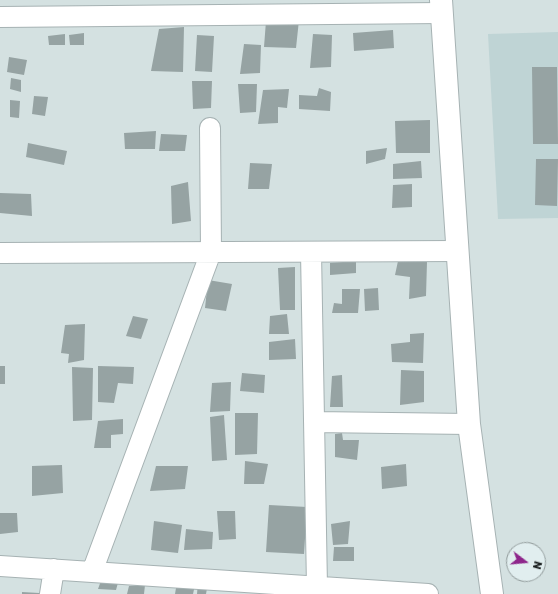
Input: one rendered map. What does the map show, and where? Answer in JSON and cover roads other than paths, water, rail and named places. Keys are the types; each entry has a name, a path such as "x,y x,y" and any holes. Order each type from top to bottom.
{"street":[{"path":"0,17 213,8 441,7 469,424 492,594"},
{"path":"92,572 211,252 210,128"},
{"path":"0,253 458,251"},
{"path":"311,252 317,587"},
{"path":"314,422 469,424"},
{"path":"0,566 317,587 354,592 428,594"},
{"path":"50,594 54,569"}]}
